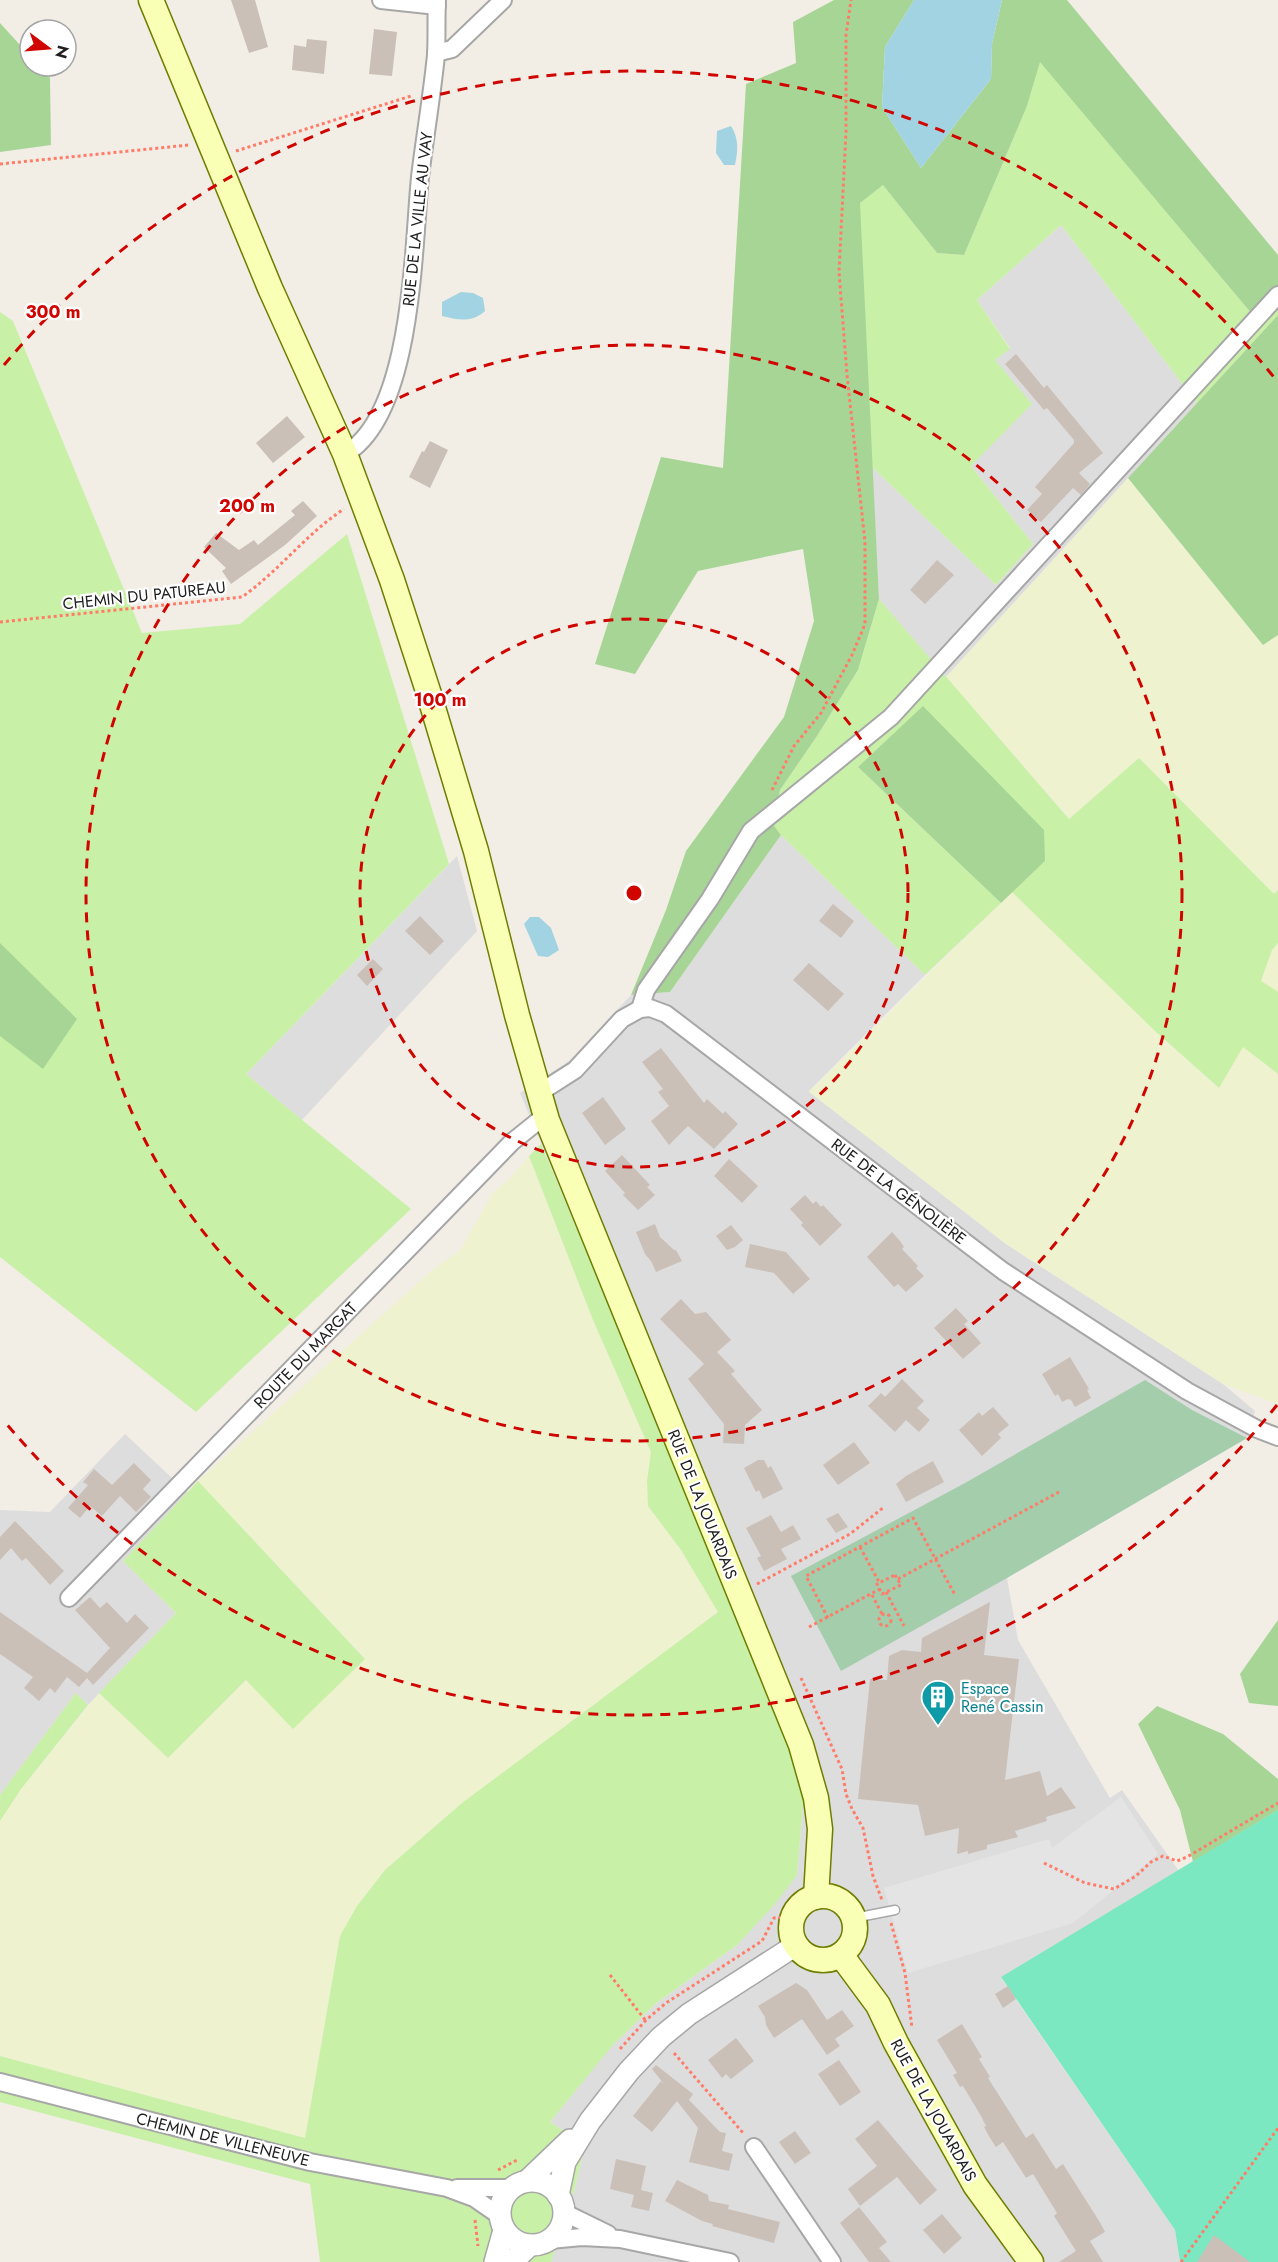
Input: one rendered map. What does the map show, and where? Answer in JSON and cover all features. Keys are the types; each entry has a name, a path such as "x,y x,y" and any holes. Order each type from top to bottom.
{"main road":[{"name":"RUE DE LA JOUARDAIS","path":"152,0 270,288 345,454 417,657 469,828 547,1120 801,1744 816,1798 820,1829 816,1897"},
{"path":"826,1896 843,1903 854,1918 856,1929 854,1939 849,1948 831,1960 812,1958 796,1945 792,1937 793,1919 801,1905 816,1897 826,1896"},
{"name":"RUE DE LA JOUARDAIS","path":"840,1955 878,2005 896,2043 975,2185 1031,2262"}],"street":[{"path":"381,0 437,3"},
{"path":"436,53 452,49 503,0"},
{"name":"RUE DE LA VILLE AU VAY","path":"345,454 354,450 368,435 380,415 400,357 414,271 420,179 436,53 437,3"},
{"path":"539,1094 575,1070 622,1018 640,1009 646,990 710,899 751,831 891,717 1278,295"},
{"name":"RUE DE LA GÉNOLIÈRE","path":"640,1009 650,1008 666,1014 1003,1271 1186,1391 1257,1429 1278,1437"},
{"name":"ROUTE DU MARGAT","path":"69,1598 512,1142 537,1122 547,1120"},
{"path":"512,2262 557,2232 562,2223 561,2204 565,2162 590,2121 629,2071 660,2037 689,2014 796,1945"},
{"name":"CHEMIN DE VILLENEUVE","path":"0,2082 309,2162 447,2188 479,2201 502,2223"},
{"path":"487,2257 502,2223 502,2200 590,2121"},
{"path":"754,2147 832,2262"},
{"path":"520,2185 544,2184 561,2204 587,2225 620,2239"},
{"name":"CHEMIN DE VILLENEUVE","path":"447,2188 520,2185"},
{"path":"502,2223 511,2238 520,2243 582,2237 620,2239 730,2262"}],"lane":[{"path":"854,1918 891,1911"}],"path":[{"path":"767,799 794,746 821,713 852,655 865,624 865,542 847,375 839,272 846,132 846,35 851,0"},
{"path":"0,164 184,146 214,149 411,96"},
{"name":"CHEMIN DU PATUREAU","path":"0,622 242,597 261,584 326,520 361,497"},
{"path":"898,1580 1059,1492"},
{"path":"740,1593 850,1534 884,1508"},
{"path":"828,1618 806,1576 914,1518 955,1595"},
{"path":"860,1546 880,1582"},
{"path":"896,1575 898,1580 901,1585 882,1594 877,1584 896,1575"},
{"path":"809,1627 880,1589"},
{"path":"886,1592 904,1626"},
{"path":"871,1594 882,1614 879,1622 881,1625 888,1625 890,1617 888,1614 882,1614"},
{"path":"801,1678 842,1769 846,1794 863,1828 873,1876 891,1911 905,1973 913,2026 910,2035 896,2043"},
{"path":"1044,1863 1085,1883 1114,1889 1136,1876 1151,1862 1163,1856 1177,1861 1187,1857 1278,1803"},
{"path":"610,1975 754,2147"},
{"path":"1181,2262 1278,2128"},
{"path":"479,2201 475,2213 487,2257"}],"shaded area":[{"path":"1061,225 1197,403 946,677 879,599 872,467 996,585 1033,544 971,466 995,360 1010,348 977,300"},
{"path":"781,835 925,975 809,1091 1006,1244 1223,1384 1255,1411 1247,1438 1007,1578 1018,1640 1110,1798 1122,1790 1179,1871 1001,1978 1175,2230 1180,2262 551,2262 574,2191 585,2145 550,2122 611,2046 655,2004 737,1945 797,1875 804,1793 714,1553 520,1093 569,1061 631,995 670,992"},
{"path":"457,856 477,931 302,1120 246,1074"},
{"path":"125,1434 188,1493 123,1561 176,1613 88,1705 76,1693 0,1795 0,1510 50,1512"},
{"path":"1121,1797 1158,1854 1073,1923 908,1973 884,1888 1049,1839 1052,1848"}],"green space":[{"path":"834,0 914,0 885,47 882,107 921,168 991,79 992,44 1002,0 1067,0 1278,255 1278,285 1252,314 1040,62 1027,106 964,255 937,253 883,185 860,203 879,599 858,670 780,790 772,823 781,835 670,992 631,995 666,910 686,851 784,717 814,621 803,549 698,571 635,674 595,664 661,457 723,468 746,84 796,63 793,22"},
{"path":"0,23 18,43 18,78 50,78 51,145 0,152"},
{"path":"1040,61 1252,314 1278,285 1278,315 1197,403 1061,225 977,300 1010,349 995,360 1032,404 971,466 1033,544 996,585 872,467 859,203 883,185 937,253 964,255 1027,106"},
{"path":"0,312 13,321 142,633 240,624 347,534 449,864 246,1074 411,1209 196,1412 0,1257"},
{"path":"1278,315 1278,635 1263,645 1128,478"},
{"path":"1128,478 1263,645 1278,635 1278,890 1274,894 1139,758 1070,819 946,677"},
{"path":"879,599 1069,819 1139,758 1274,894 1278,890 1278,943 1272,950 1261,981 1278,992 1278,1074 1243,1047 1219,1088 1155,1031 1012,892 1045,861 923,707 858,767 1001,903 925,975 781,835 772,823 780,790 858,670"},
{"path":"923,706 1044,830 1045,861 1001,903 858,767"},
{"path":"1012,892 1155,1031 1218,1088 1243,1046 1278,1074 1278,1404 1223,1384 1006,1244 809,1092"},
{"path":"0,943 77,1019 43,1069 0,1036"},
{"path":"1278,943 1278,992 1261,982 1272,950"},
{"path":"541,1144 714,1553 781,1720 804,1793 797,1875 775,1904 737,1945 655,2004 612,2046 550,2122 585,2145 574,2191 551,2262 320,2262 310,2184 0,2102 0,2056 305,2138 340,1936 357,1906 385,1870 462,1803 718,1612 681,1550 648,1506 647,1481 651,1452 593,1320 529,1156"},
{"path":"529,1156 593,1320 651,1453 647,1481 648,1506 681,1550 718,1612 462,1803 385,1870 357,1906 340,1936 305,2138 0,2056 0,1821 21,1789 99,1693 168,1758 247,1680 365,1658 198,1481 430,1272 460,1250 493,1193"},
{"path":"1145,1380 1192,1410 1247,1438 1007,1578 841,1671 791,1576 965,1483"},
{"path":"198,1481 365,1659 293,1729 246,1680 168,1758 99,1693 176,1613 123,1561"},
{"path":"1278,1620 1278,1706 1249,1703 1240,1674"},
{"path":"76,1693 88,1705 21,1789 0,1821 0,1795"},
{"path":"1157,1706 1223,1734 1278,1779 1278,1810 1193,1862 1180,1810 1138,1724"},
{"path":"1278,1810 1278,2262 1180,2262 1175,2230 1001,1977"}],"water":[{"path":"914,0 1002,0 992,44 991,79 921,168 882,107 885,47"},
{"path":"731,126 737,140 736,160 735,165 724,165 716,153 717,131"},
{"path":"461,292 473,293 483,298 485,311 470,319 442,316 442,302"},
{"path":"530,917 539,917 551,928 559,950 548,957 538,956 524,924"}],"building":[{"path":"231,0 255,0 268,47 249,53"},
{"path":"374,29 397,32 392,76 369,74"},
{"path":"307,39 327,41 324,74 292,70 294,45 306,47"},
{"path":"1016,354 1044,388 1047,385 1103,453 1079,473 1090,484 1081,495 1073,488 1041,522 1027,510 1042,494 1035,487 1074,443 1074,440 1047,408 1044,410 1005,364"},
{"path":"287,416 305,437 273,463 256,443"},
{"path":"430,441 448,450 430,488 409,477 422,451 424,452"},
{"path":"303,501 317,516 285,545 231,584 222,571 226,568 204,547 216,533 239,550 254,540 258,545 295,515 291,511"},
{"path":"937,560 954,575 925,604 910,590"},
{"path":"833,904 854,921 841,938 819,921"},
{"path":"420,916 444,941 430,955 405,931"},
{"path":"373,959 383,969 367,986 357,975"},
{"path":"809,963 844,994 828,1011 793,980"},
{"path":"661,1048 704,1103 707,1099 723,1114 725,1111 738,1124 714,1149 688,1126 669,1145 651,1121 669,1106 658,1092 663,1089 642,1062"},
{"path":"603,1097 626,1129 605,1145 582,1113"},
{"path":"622,1155 650,1185 647,1187 655,1195 638,1210 605,1171"},
{"path":"729,1159 758,1186 742,1203 714,1176"},
{"path":"805,1195 813,1204 816,1201 821,1207 823,1205 842,1225 820,1246 790,1209"},
{"path":"655,1224 660,1237 676,1250 682,1261 656,1272 636,1232"},
{"path":"731,1225 743,1240 727,1250 716,1236"},
{"path":"892,1232 904,1247 902,1249 924,1276 906,1292 898,1284 894,1287 867,1257"},
{"path":"750,1244 786,1252 810,1279 793,1294 774,1273 745,1267"},
{"path":"681,1299 695,1314 706,1312 731,1340 717,1352 735,1371 731,1374 762,1410 745,1425 744,1444 723,1443 724,1424 688,1379 704,1364 660,1319"},
{"path":"956,1308 968,1321 964,1324 981,1343 963,1359 934,1328"},
{"path":"1070,1357 1089,1389 1087,1390 1091,1398 1075,1407 1071,1400 1062,1402 1058,1394 1055,1396 1042,1374"},
{"path":"902,1379 924,1401 917,1408 930,1420 919,1432 906,1420 895,1432 868,1406 881,1393 885,1397"},
{"path":"993,1407 1009,1425 998,1434 1001,1438 982,1456 959,1430 979,1412 982,1416"},
{"path":"854,1442 870,1463 838,1485 823,1465"},
{"path":"758,1460 764,1460 768,1468 771,1466 783,1489 763,1499 759,1490 756,1492 744,1468"},
{"path":"933,1461 944,1482 906,1502 896,1484"},
{"path":"134,1463 151,1480 143,1489 151,1497 136,1512 120,1496 102,1516 90,1506 80,1518 68,1508 88,1485 83,1482 94,1469 112,1485"},
{"path":"838,1513 848,1527 836,1533 826,1519"},
{"path":"771,1515 781,1532 793,1525 801,1539 781,1549 787,1559 764,1571 757,1558 761,1556 746,1528"},
{"path":"15,1521 64,1571 50,1585 26,1558 22,1561 11,1548 0,1560 0,1537"},
{"path":"90,1597 100,1608 107,1602 127,1623 135,1614 149,1628 93,1685 87,1678 79,1687 67,1677 55,1693 50,1688 39,1701 24,1688 33,1677 0,1654 0,1612 87,1673 110,1648 75,1610"},
{"name":"Espace René Cassin","path":"990,1602 984,1655 1019,1659 1005,1780 1040,1771 1047,1796 1061,1787 1076,1808 1046,1817 1047,1821 1015,1831 1018,1837 987,1845 987,1849 968,1854 968,1851 957,1854 959,1828 925,1836 918,1805 858,1799 870,1679 887,1680 889,1656 902,1650 921,1652 922,1638"},
{"path":"796,1983 807,1990 827,2020 842,2010 854,2026 835,2039 840,2046 827,2055 802,2019 774,2038 766,2025 765,2017 758,2006"},
{"path":"1008,1986 1016,1999 1003,2008 995,1994"},
{"path":"962,2024 982,2057 979,2059 990,2077 988,2078 1026,2138 1033,2133 1056,2169 1063,2164 1101,2224 1105,2232 1090,2241 1103,2262 1059,2262 1076,2251 1054,2216 1057,2213 1033,2174 1026,2178 1003,2142 996,2147 984,2127 986,2126 981,2116 963,2086 960,2087 953,2075 957,2073 937,2040"},
{"path":"736,2038 754,2061 731,2079 726,2074 722,2078 708,2060"},
{"path":"839,2060 861,2092 840,2106 818,2074"},
{"path":"656,2065 693,2094 689,2100 720,2132 726,2133 722,2151 733,2154 729,2171 689,2162 698,2128 677,2101 652,2132 633,2116 661,2081 664,2084 652,2069"},
{"path":"878,2120 937,2190 920,2205 897,2177 860,2206 848,2189 877,2166 855,2139"},
{"path":"795,2131 811,2153 795,2164 779,2142"},
{"path":"616,2159 646,2166 641,2190 653,2193 649,2211 631,2207 634,2195 610,2189"},
{"path":"677,2180 708,2195 709,2201 729,2205 728,2209 780,2222 774,2243 712,2226 713,2224 702,2221 665,2201"},
{"path":"859,2207 887,2242 879,2248 891,2262 869,2262 840,2223"},
{"path":"942,2214 962,2238 944,2254 923,2230"},
{"path":"1214,2235 1250,2262 1197,2262"}],"place":[{"name":"Espace René Cassin","path":"938,1726"}]}
